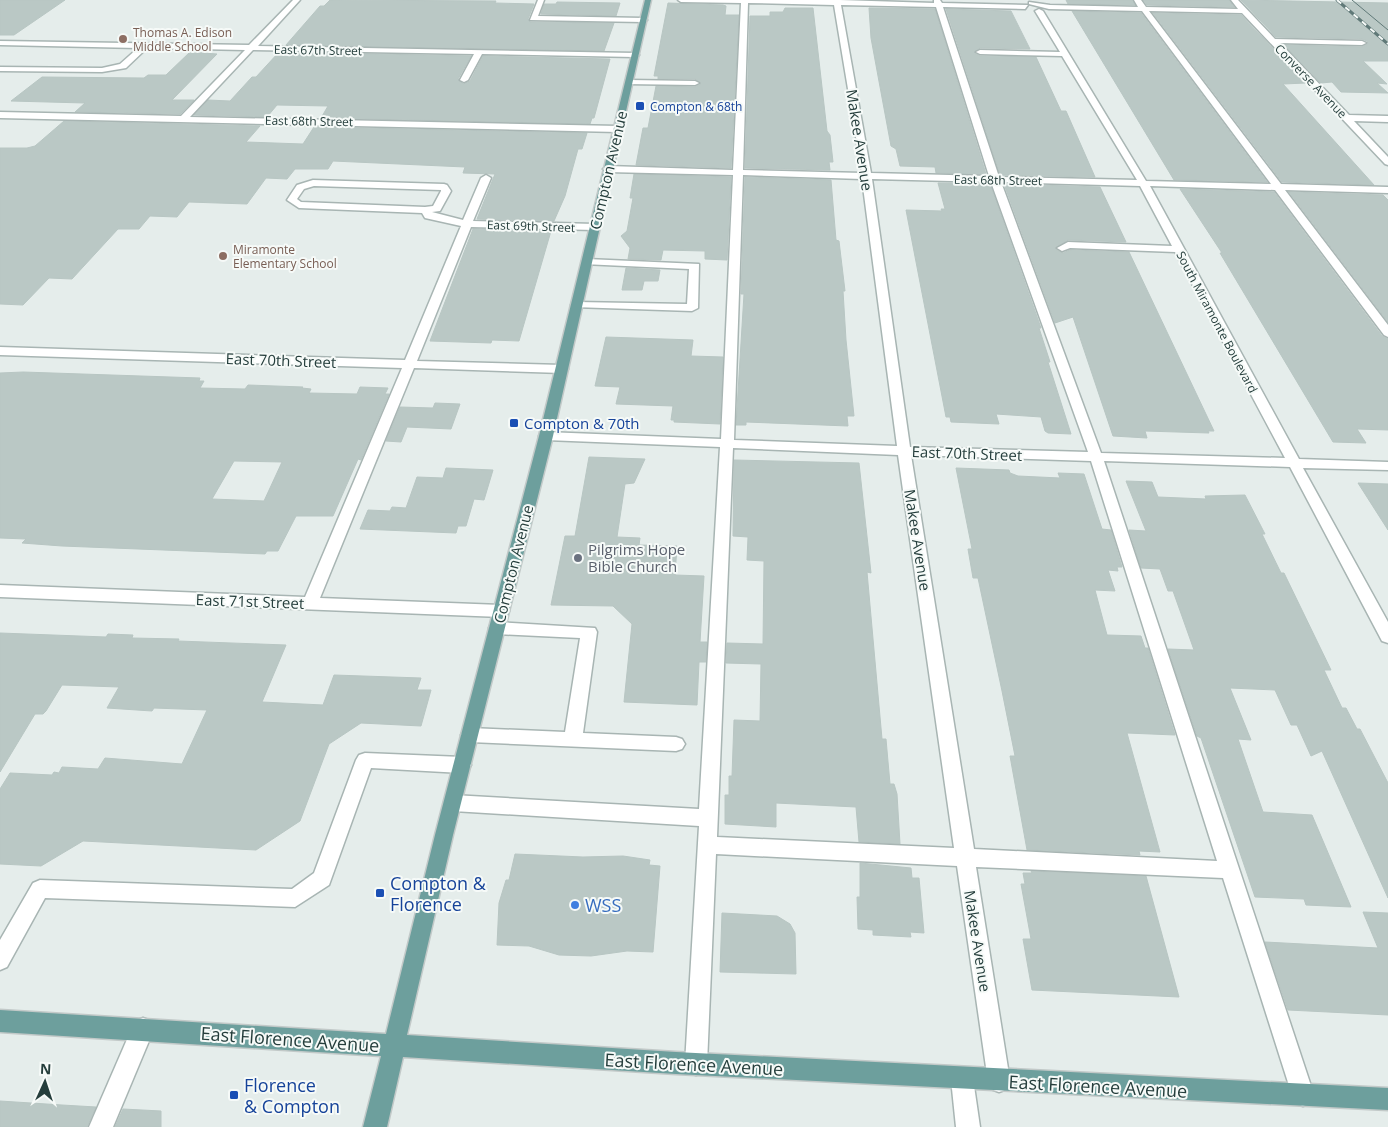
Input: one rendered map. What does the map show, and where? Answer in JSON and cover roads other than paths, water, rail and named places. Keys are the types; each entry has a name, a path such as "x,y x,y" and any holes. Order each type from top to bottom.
{"main road":[{"name":"Compton Avenue","path":"375,1127 452,803 546,436 648,0"},
{"name":"East Florence Avenue","path":"0,1021 962,1079 1388,1099"}],"street":[{"path":"184,118 297,0"},
{"path":"541,0 533,18 644,20"},
{"path":"681,0 937,2 1025,7 1026,4 1036,4 1049,7 1245,11"},
{"path":"1137,0 1388,333"},
{"name":"Converse Avenue","path":"1234,0 1388,162"},
{"path":"696,1064 727,444 736,173 745,1"},
{"name":"Makee Avenue","path":"837,2 867,177 904,451 999,1081"},
{"path":"937,2 995,180 1096,456 1303,1095"},
{"name":"South Miramonte Boulevard","path":"1036,4 1143,183 1388,637"},
{"path":"1273,41 1362,43"},
{"name":"East 67th Street","path":"0,43 635,55"},
{"path":"4,52 14,43"},
{"path":"0,69 102,70 123,66 144,46"},
{"path":"464,80 479,52"},
{"path":"980,52 1065,54"},
{"path":"629,82 695,83"},
{"name":"East 68th Street","path":"0,115 618,129"},
{"path":"1346,118 1388,119"},
{"name":"East 68th Street","path":"608,169 1388,190"},
{"path":"310,604 486,178"},
{"path":"313,183 444,187 446,191 436,209 425,210 299,205 292,200 300,187 313,183"},
{"name":"East 69th Street","path":"425,210 429,216 466,224 595,227"},
{"path":"1062,248 1068,245 1178,249"},
{"path":"577,305 692,308 695,266 587,262"},
{"name":"East 70th Street","path":"0,351 562,369"},
{"name":"East 70th Street","path":"546,436 904,451 1388,466"},
{"name":"East 71st Street","path":"0,591 501,611"},
{"path":"497,628 589,632 573,739"},
{"path":"470,734 676,744"},
{"path":"0,960 40,889 295,898 322,879 365,760 462,765"},
{"path":"452,803 709,818"},
{"path":"707,845 1230,870"},
{"path":"101,1127 142,1029"},
{"path":"962,1079 968,1127"}],"tram line":[{"path":"1352,0 1388,30"}],"railway":[{"path":"1337,0 1388,44"}],"place":[{"name":"Thomas A. Edison Middle School","path":"123,39"},
{"name":"Compton & 68th","path":"640,106"},
{"name":"Miramonte Elementary School","path":"223,256"},
{"name":"Compton & 70th","path":"514,423"},
{"name":"Pilgrims Hope Bible Church","path":"578,558"},
{"name":"Compton & Florence","path":"380,893"},
{"name":"WSS","path":"575,905"},
{"name":"Florence & Compton","path":"234,1095"}]}
